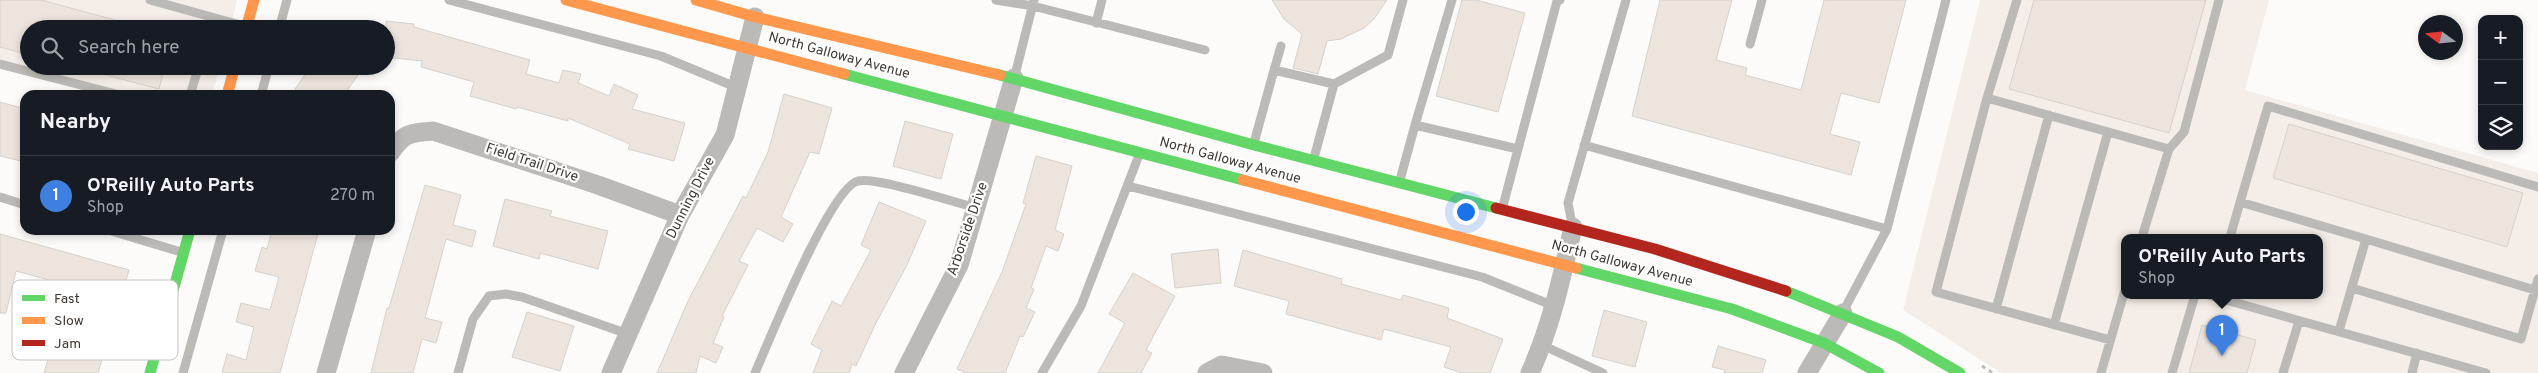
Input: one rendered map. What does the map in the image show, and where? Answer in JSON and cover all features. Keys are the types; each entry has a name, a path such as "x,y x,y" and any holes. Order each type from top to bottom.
{"main road":[{"path":"248,20 254,0"},
{"name":"North Galloway Avenue","path":"566,0 1732,309 1824,343 1879,373"},
{"name":"North Galloway Avenue","path":"696,0 756,12 1014,78 1313,161 1655,249 1758,281 1843,313 1898,338 1960,373"},
{"path":"228,90 233,75"},
{"path":"176,280 189,235"},
{"path":"150,373 154,360"}],"street":[{"name":"Dunning Drive","path":"611,373 680,215 725,135 756,12"},
{"name":"Arborside Drive","path":"904,373 959,265 1005,115 1014,78"},
{"name":"Field Trail Drive","path":"395,146 400,139 411,132 433,131 598,185 680,215"},
{"path":"1530,373 1542,345 1554,306 1573,227"},
{"path":"326,373 366,235"},
{"path":"1807,373 1843,313"},
{"path":"1207,373 1222,365 1264,373"}],"lane":[{"path":"150,0 220,20"},
{"path":"281,20 287,0"},
{"path":"450,0 661,56 738,88"},
{"path":"996,0 1033,3 1096,23 1205,50"},
{"path":"1096,23 1102,0"},
{"path":"1274,70 1334,84 1388,55 1404,0"},
{"path":"1399,182 1452,0"},
{"path":"1502,209 1557,1 1560,0"},
{"path":"1573,227 1568,203 1626,0"},
{"path":"1750,44 1762,0"},
{"path":"1843,313 1887,229 1946,0"},
{"path":"2017,0 1987,98 1936,292 2110,340"},
{"path":"2143,234 2169,149 2184,132 2220,0"},
{"path":"1014,78 1033,3"},
{"path":"1254,145 1280,46"},
{"path":"0,64 20,69"},
{"path":"43,75 101,90"},
{"path":"192,90 196,75"},
{"path":"261,90 266,75"},
{"path":"1313,161 1334,84"},
{"path":"1987,98 2169,149"},
{"path":"2231,234 2268,106 2538,187"},
{"path":"1996,309 2049,115"},
{"path":"1415,125 1518,149"},
{"path":"2054,325 2108,132"},
{"path":"1584,145 1887,229"},
{"path":"1042,373 1081,306 1140,153"},
{"path":"755,373 826,218 844,190 858,181 878,182 977,208"},
{"path":"1128,186 1482,277 1554,306"},
{"path":"0,197 20,203"},
{"path":"2240,202 2536,290"},
{"path":"125,235 184,253"},
{"path":"183,373 222,235"},
{"path":"2339,332 2366,239"},
{"path":"2352,288 2521,339 2538,279"},
{"path":"458,373 473,319 489,296 506,294 522,297 628,334"},
{"path":"2101,373 2122,299"},
{"path":"2172,373 2194,299"},
{"path":"2223,299 2486,373"},
{"path":"2283,373 2299,320"},
{"path":"1542,345 1603,373"},
{"path":"2412,373 2417,353"}],"shaded area":[{"path":"0,0 237,0 232,20 20,20 20,74 0,69"},
{"path":"1980,0 2269,0 2245,90 2538,173 2538,373 2001,373 1903,310"},
{"path":"24,75 218,75 213,90 82,90"}],"building":[{"path":"0,0 41,0 115,20 20,20 20,53 0,47"},
{"path":"1272,0 1387,0 1374,19 1364,28 1341,39 1327,41 1318,74 1293,68 1302,34 1284,19"},
{"path":"1462,0 1476,0 1525,13 1498,112 1436,96"},
{"path":"1660,0 1732,0 1716,60 1747,68 1745,75 1801,90 1824,0 1906,0 1879,103 1841,93 1830,134 1860,142 1851,175 1632,116"},
{"path":"2034,0 2206,0 2169,133 2009,89"},
{"path":"395,22 414,24 414,27 530,60 526,74 559,83 563,70 581,74 578,83 609,96 614,84 638,95 632,109 685,123 674,161 628,149 630,144 568,118 568,121 470,96 474,82 421,67 422,61 395,58"},
{"path":"106,75 163,75 159,89"},
{"path":"305,75 358,75 348,90 295,89"},
{"path":"784,94 832,108 819,154 810,152 781,217 793,224 783,242 757,228 739,261 748,265 722,316 724,317 713,343 723,347 716,363 700,356 696,373 657,373 688,301 743,196 746,198 768,152"},
{"path":"0,102 20,108 20,161 0,156"},
{"path":"905,121 953,134 941,179 893,166"},
{"path":"2289,124 2523,193 2507,247 2273,178"},
{"path":"1036,156 1072,166 1055,230 1064,234 1058,251 1046,246 1031,288 1034,289 1026,308 1035,312 1023,337 1020,336 1005,373 966,373 957,369 1002,272 1026,204 1023,203"},
{"path":"425,185 461,195 453,225 476,231 472,247 446,239 425,318 442,322 436,343 422,339 413,373 371,373 387,308 389,308"},
{"path":"505,199 552,211 550,216 608,231 598,269 540,253 539,259 493,246"},
{"path":"879,202 926,221 907,265 876,323 856,366 852,364 849,373 813,373 822,350 811,344 832,301 841,306 871,250 861,245"},
{"path":"0,234 129,270 126,280 49,280 16,271 14,280 12,280 6,313 0,313"},
{"path":"271,235 318,235 280,373 222,373 227,354 246,360 254,327 236,322 241,303 270,310 279,277 255,271 262,247 267,249"},
{"path":"1218,249 1221,283 1175,288 1171,254"},
{"path":"1243,250 1342,279 1341,284 1401,300 1403,295 1449,308 1447,318 1503,339 1490,373 1462,373 1444,367 1451,347 1384,329 1381,340 1286,314 1289,301 1234,286"},
{"path":"1133,273 1175,296 1146,350 1152,353 1141,373 1098,373 1125,323 1109,314"},
{"path":"1604,310 1647,322 1635,367 1592,356"},
{"path":"527,312 574,326 560,371 512,357"},
{"path":"2202,325 2256,340 2247,373 2189,373"},
{"path":"1718,346 1766,360 1762,373 1724,373 1725,370 1712,367"},
{"path":"48,360 102,360 98,373 44,373"}],"traffic: fast":[{"path":"844,74 1243,180"},
{"path":"1000,75 1254,145 1496,208"},
{"path":"176,280 189,235"},
{"path":"1576,268 1732,309 1824,343 1879,373"},
{"path":"1786,291 1898,337 1960,373"},
{"path":"150,373 154,360"}],"traffic: slow":[{"path":"248,20 254,0"},
{"path":"566,0 844,74"},
{"path":"696,0 755,17 1000,75"},
{"path":"228,90 233,75"},
{"path":"1243,180 1576,268"}],"traffic: jam":[{"path":"1496,208 1655,249 1786,291"}],"place":[{"name":"O'Reilly Auto Parts","path":"2222,356"}]}
